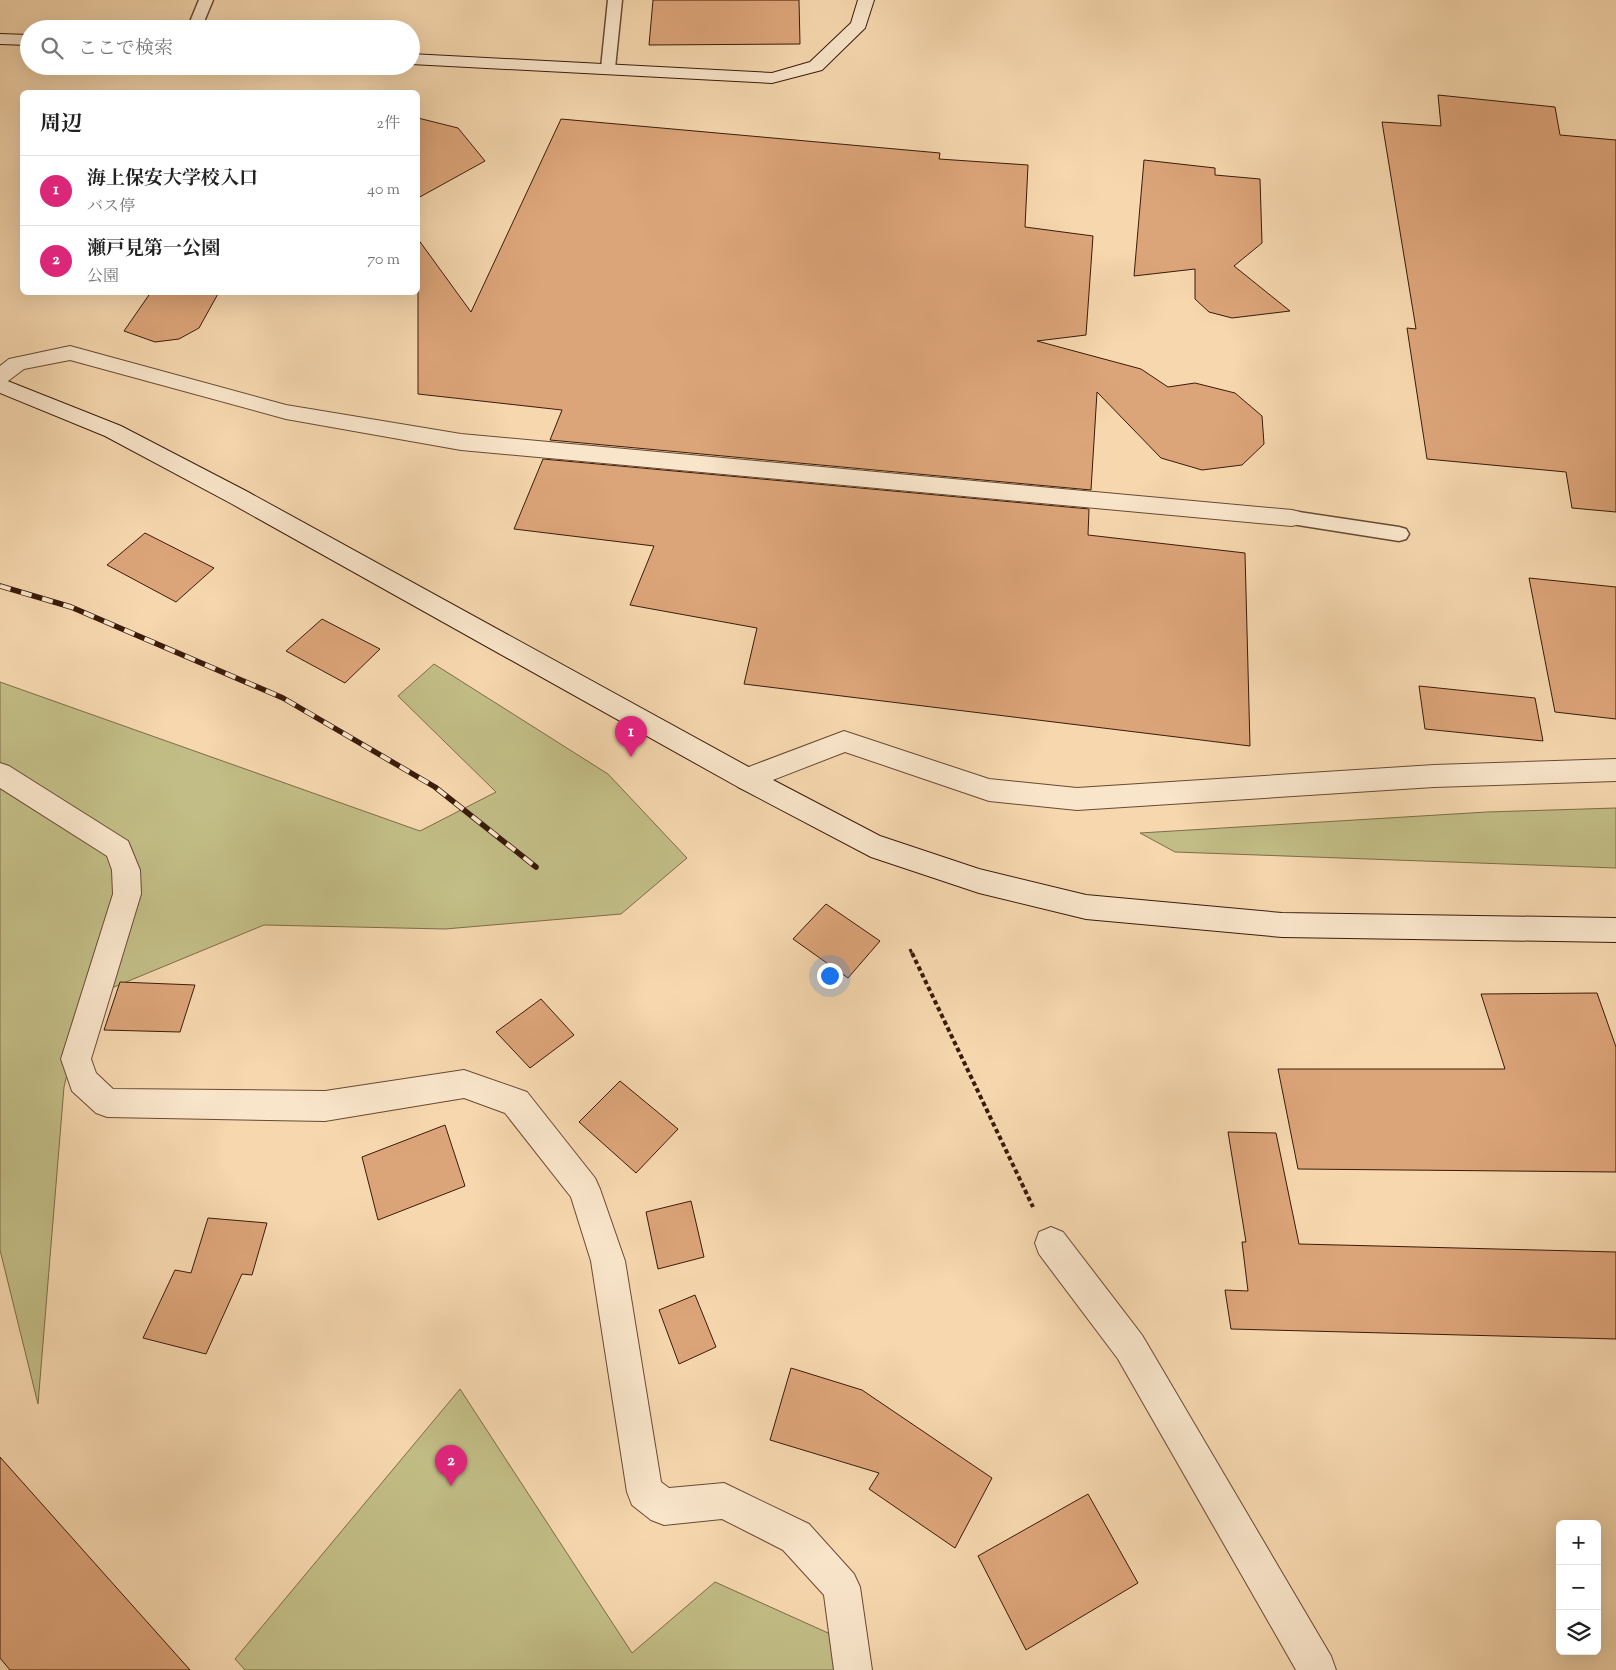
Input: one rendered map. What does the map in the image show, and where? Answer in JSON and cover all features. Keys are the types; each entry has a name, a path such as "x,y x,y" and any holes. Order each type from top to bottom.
{"street":[{"path":"420,59 772,78 816,66 849,36 859,24 866,0"},
{"path":"0,39 20,40"},
{"path":"0,376 17,364 70,353 286,412 461,442 1292,518"},
{"path":"0,385 113,431 215,484 747,779 871,844 979,881 1086,907 1282,925 1616,930"},
{"path":"747,779 844,741 988,790 1077,799 1434,776 1616,770"},
{"path":"0,774 118,849 126,870 127,894 76,1059 83,1081 107,1103 325,1106 464,1084 516,1102 584,1188 608,1262 645,1492 664,1507 724,1501 796,1537 841,1587 853,1670"},
{"path":"1051,1243 1130,1347 1317,1670"}],"lane":[{"path":"198,20 206,0"},
{"path":"608,68 615,0"},
{"path":"1292,518 1399,534"}],"path":[{"path":"910,948 1051,1243"}],"shaded area":[{"path":"434,664 608,774 687,858 621,914 445,929 264,925 85,999 64,1087 38,1404 0,1250 0,682 420,831 496,792 398,696"},
{"path":"1616,808 1616,868 1175,852 1140,833 1487,812"},
{"path":"460,1389 632,1653 715,1582 837,1637 841,1670 245,1670 235,1659"}],"building":[{"path":"653,0 799,0 800,44 649,45"},
{"path":"1438,95 1555,107 1560,135 1616,140 1616,512 1572,508 1566,472 1427,459 1407,328 1416,329 1382,122 1441,126"},
{"path":"420,118 458,128 485,161 420,197"},
{"path":"561,119 940,153 939,159 1028,165 1025,227 1093,236 1086,335 1037,341 1141,369 1168,387 1195,383 1235,393 1262,416 1264,444 1242,465 1202,470 1161,458 1097,392 1091,490 550,440 562,410 418,394 420,242 471,312"},
{"path":"1144,160 1215,168 1215,175 1260,179 1262,243 1234,266 1290,311 1232,318 1209,312 1195,299 1195,269 1134,276"},
{"path":"149,295 217,295 199,328 179,339 155,342 124,331"},
{"path":"543,459 1089,509 1088,535 1245,553 1250,746 744,684 757,628 630,605 654,546 514,529"},
{"path":"145,533 214,568 176,602 107,565"},
{"path":"1529,578 1616,587 1616,719 1555,712"},
{"path":"322,619 380,649 345,683 286,651"},
{"path":"1419,686 1535,698 1543,741 1425,729"},
{"path":"826,904 880,941 848,978 793,939"},
{"path":"120,982 195,985 180,1032 104,1030"},
{"path":"1597,993 1616,1047 1616,1172 1298,1169 1278,1069 1505,1069 1481,994"},
{"path":"541,999 574,1035 530,1068 496,1032"},
{"path":"620,1081 678,1129 636,1173 579,1122"},
{"path":"445,1125 465,1186 378,1220 362,1157"},
{"path":"1228,1132 1276,1133 1299,1244 1616,1252 1616,1339 1231,1329 1225,1290 1248,1291 1242,1242 1246,1242"},
{"path":"691,1201 704,1257 658,1269 646,1212"},
{"path":"208,1218 267,1223 252,1275 242,1274 206,1354 143,1338 175,1270 191,1273"},
{"path":"695,1295 716,1347 679,1364 659,1310"},
{"path":"791,1368 862,1390 992,1478 955,1548 869,1489 879,1473 770,1440"},
{"path":"0,1457 190,1670 10,1670 0,1658"},
{"path":"1088,1494 1138,1583 1026,1650 978,1556"}],"railway":[{"path":"0,586 71,607 283,698 435,787 536,867"}],"place":[{"name":"海上保安大学校入口","path":"631,757"},
{"name":"瀬戸見第一公園","path":"451,1486"}]}
